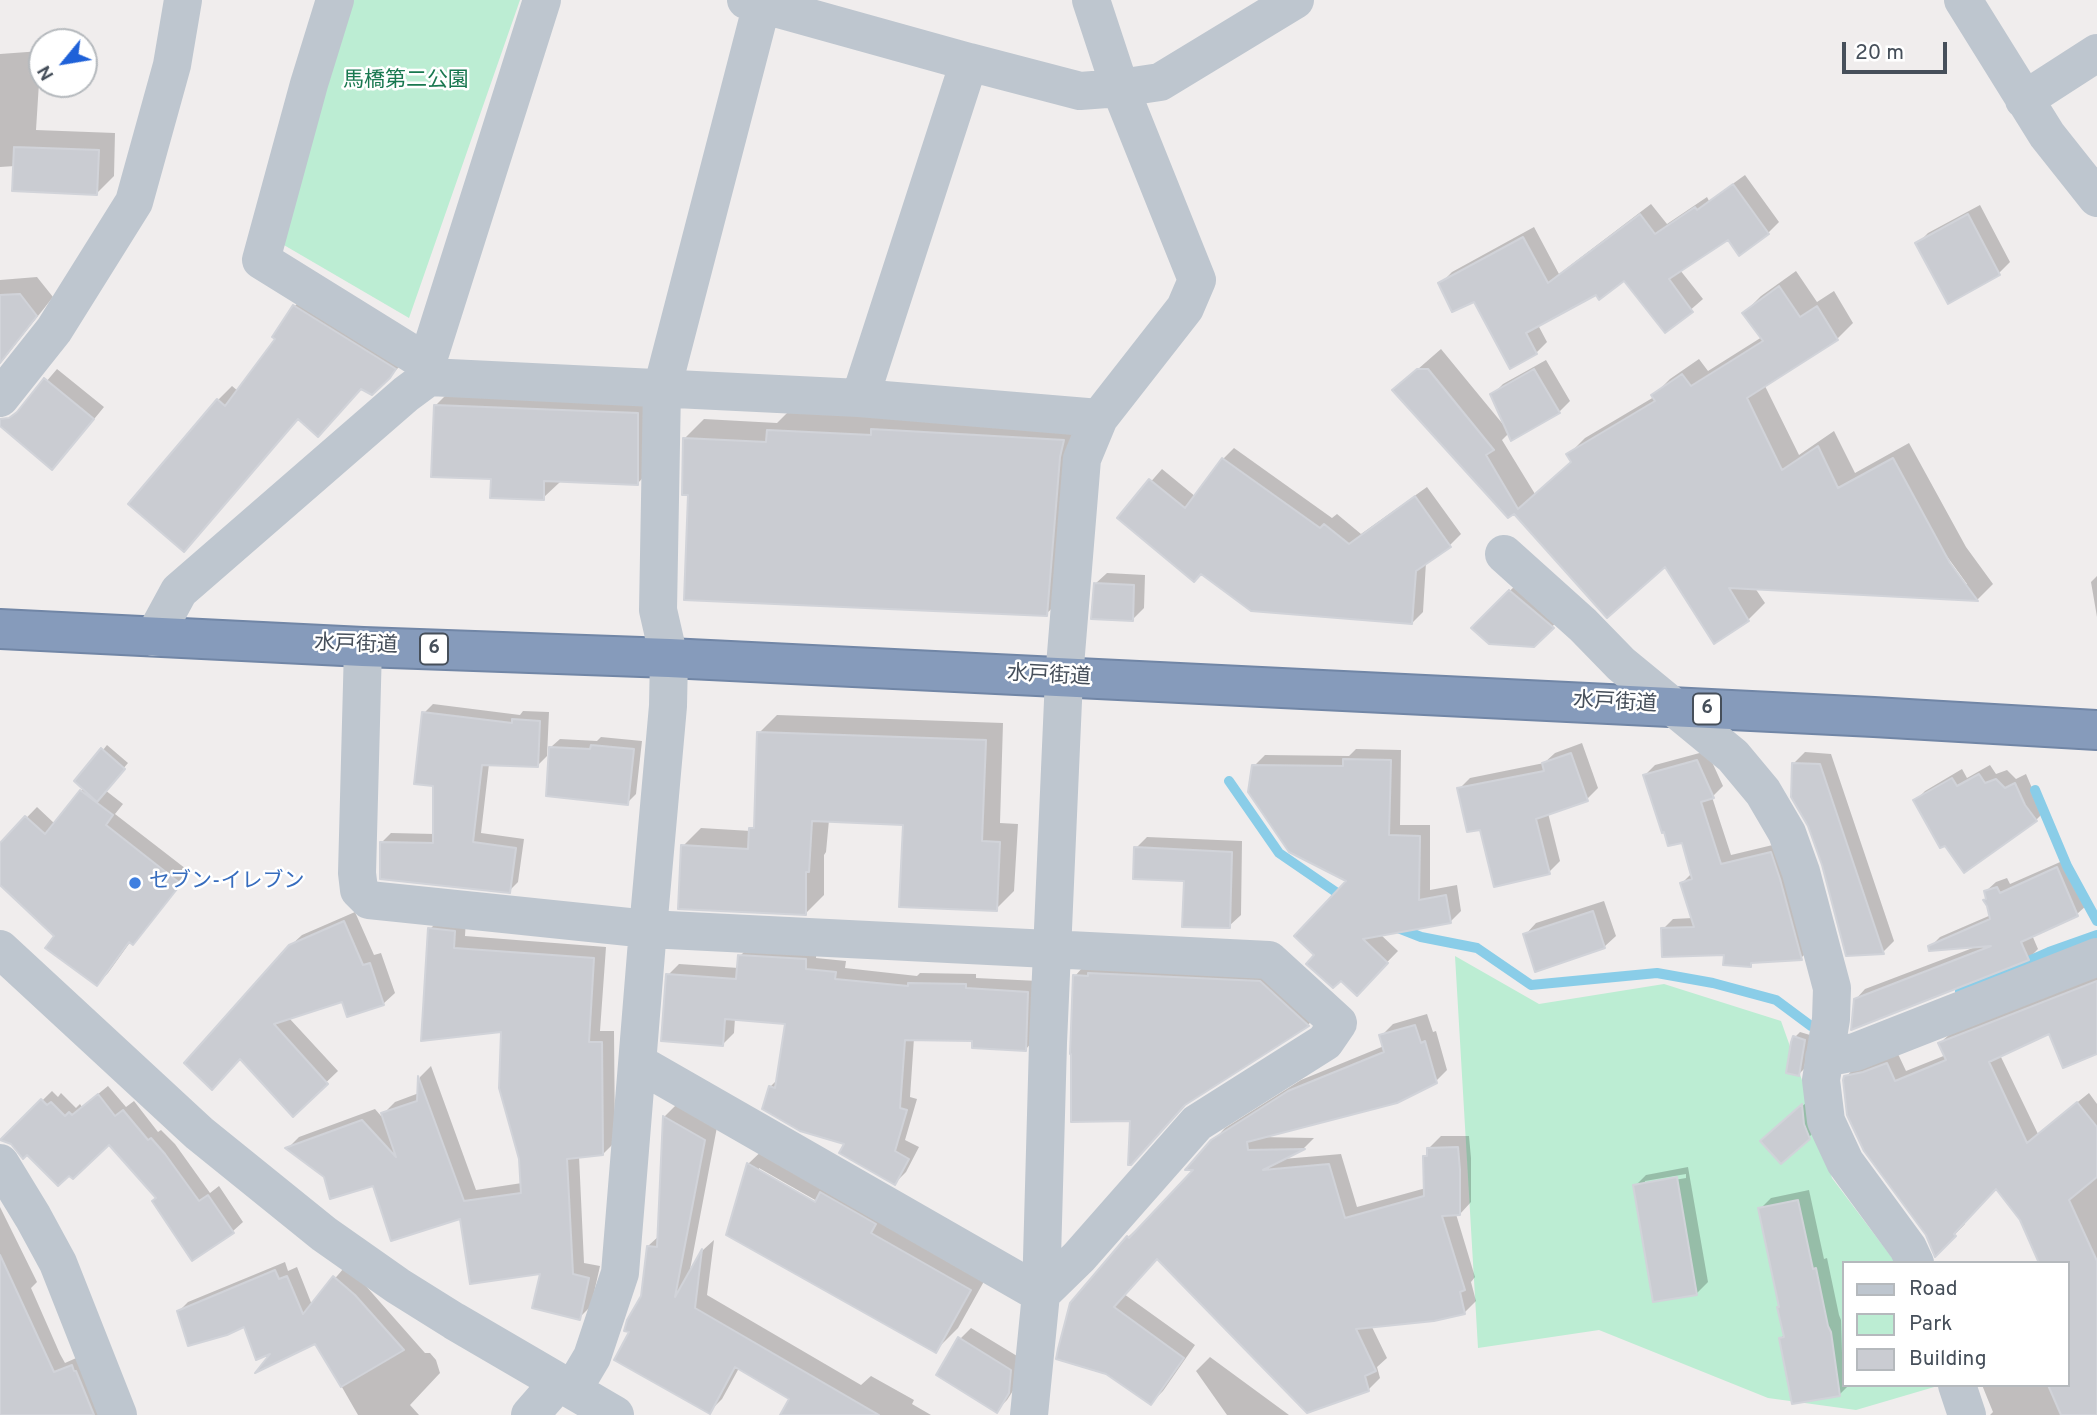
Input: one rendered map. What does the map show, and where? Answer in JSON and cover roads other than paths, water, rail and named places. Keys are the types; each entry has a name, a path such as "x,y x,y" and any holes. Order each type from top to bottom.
{"highway":[{"name":"水戸街道","path":"0,629 363,647 669,658 2097,730"}],"street":[{"path":"0,398 54,330 134,202 173,65 183,0"},
{"path":"335,0 261,260 428,370 662,389 860,398 1099,418"},
{"path":"154,637 180,591 406,394 428,370 542,0"},
{"path":"1029,1415 1041,1294 1047,1057 1064,678 1082,459 1099,418 1185,308 1197,280 1120,88 1091,0"},
{"path":"530,1415 557,1384 573,1389 593,1357 620,1273 668,706 669,658 659,610 662,389 757,2 1080,91 1160,82 1295,0"},
{"path":"1963,0 2047,135 2097,198"},
{"path":"2024,100 2097,53"},
{"path":"860,398 969,62"},
{"path":"1504,554 1583,625 1621,664 1733,756 1763,792 1787,834 1801,872 1832,988 1821,1080 1826,1121 1845,1162 1915,1261"},
{"path":"363,647 357,873 359,890 369,900 648,929 1269,960 1338,1023 1325,1042 1197,1123 1079,1257 1041,1294"},
{"path":"0,949 199,1133 324,1234 398,1286 615,1415"},
{"path":"1827,1040 1855,1052 2097,957"},
{"path":"638,1063 1041,1294"},
{"path":"0,1163 58,1263 118,1415"},
{"path":"1958,1387 1967,1415"}],"waterway":[{"path":"1229,781 1279,853 1346,899"},
{"path":"2035,790 2067,866 2097,921"},
{"path":"1393,926 1421,937 1477,948 1531,985 1657,973 1713,983 1776,1000 1811,1026 1822,1029"},
{"path":"1960,991 2049,952 2097,935"}],"place":[{"name":"セブン-イレブン","path":"135,883"}],"park label":[{"name":"馬橋第二公園","path":"406,82"}]}
